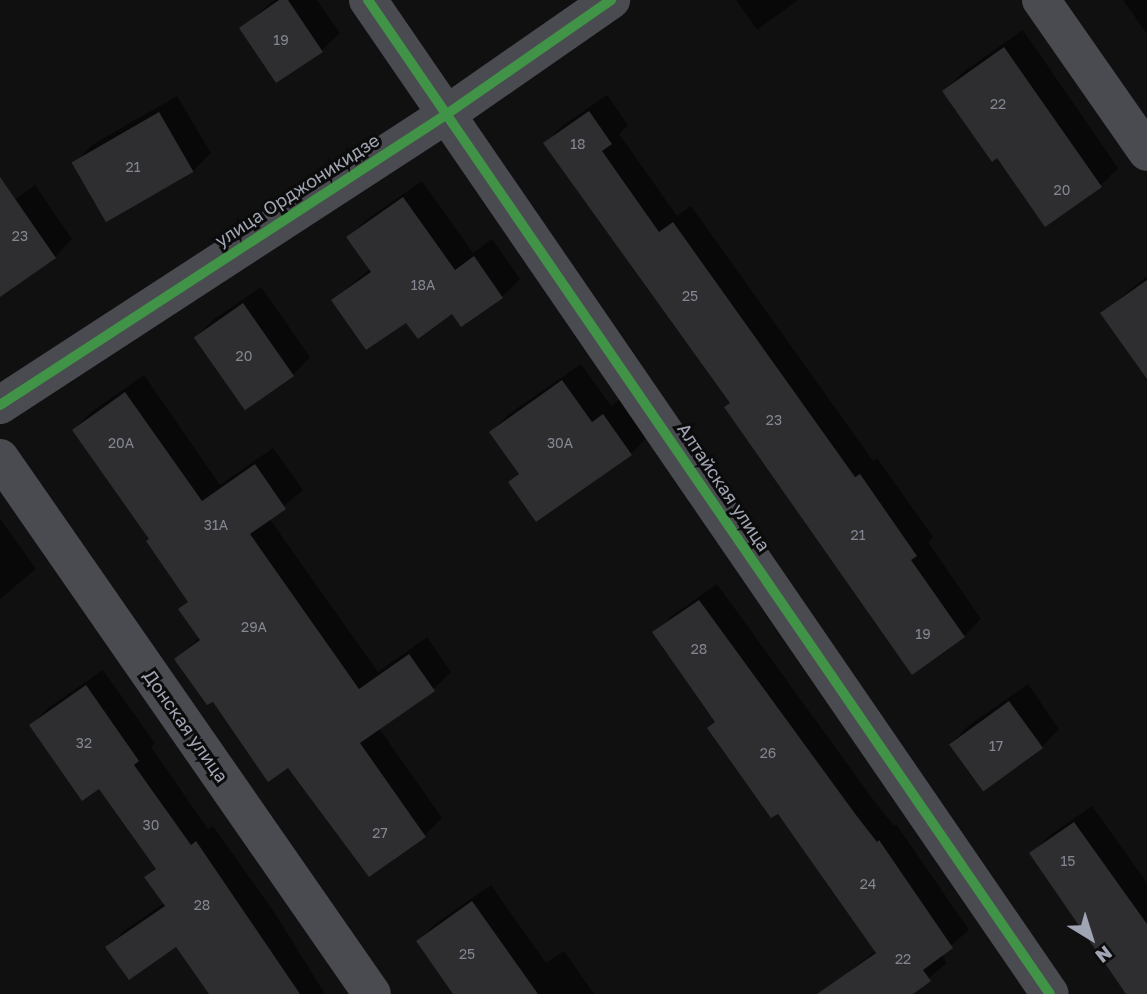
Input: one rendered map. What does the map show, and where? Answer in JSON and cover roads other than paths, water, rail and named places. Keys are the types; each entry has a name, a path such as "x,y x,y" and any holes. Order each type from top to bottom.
{"street":[{"name":"Алтайская улица","path":"368,0 1050,994"},
{"name":"улица Орджоникидзе","path":"0,405 447,114 611,0"},
{"path":"1041,0 1147,152"},
{"name":"Донская улица","path":"0,458 372,994"}]}
